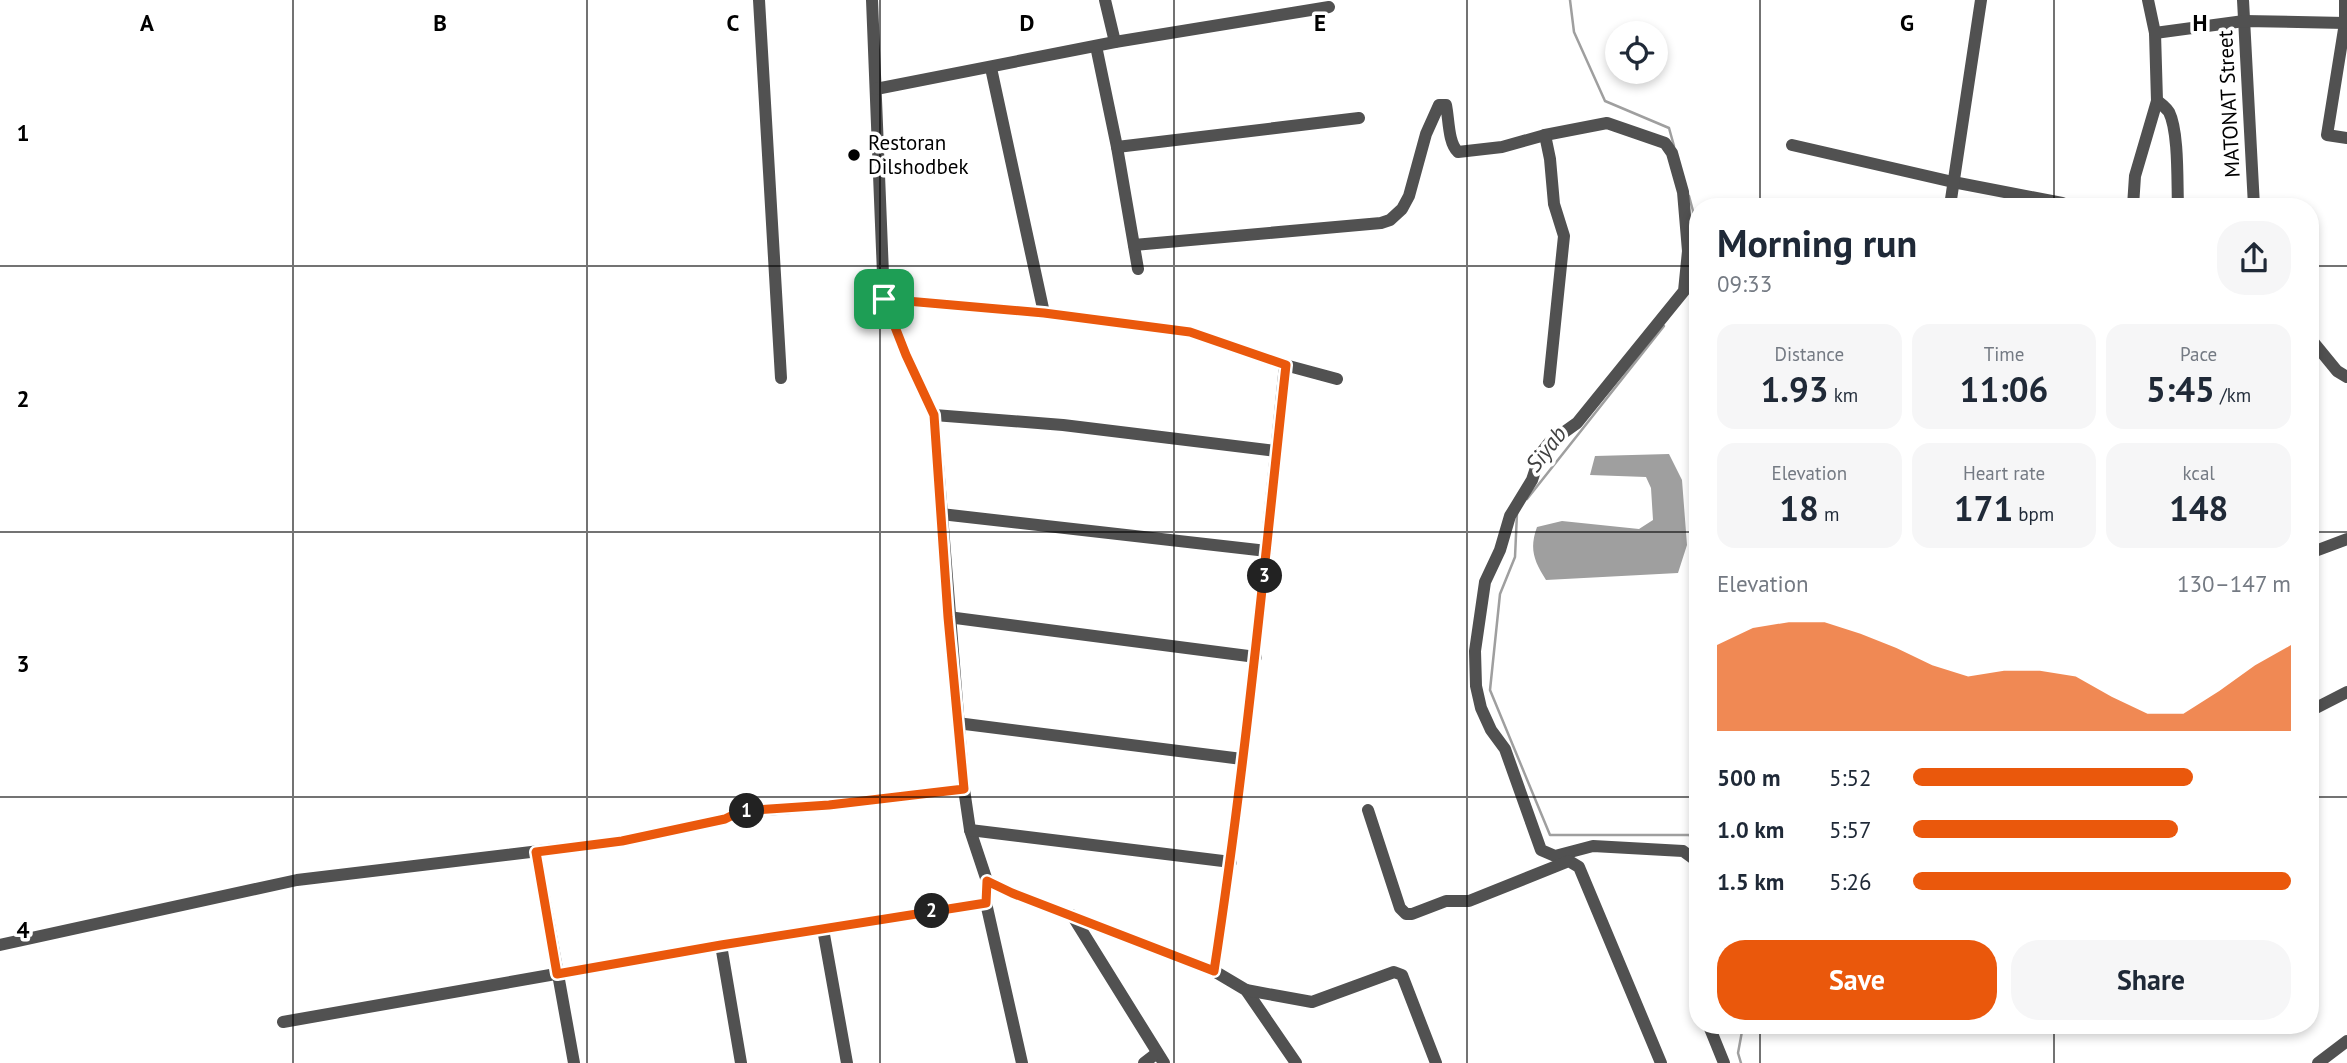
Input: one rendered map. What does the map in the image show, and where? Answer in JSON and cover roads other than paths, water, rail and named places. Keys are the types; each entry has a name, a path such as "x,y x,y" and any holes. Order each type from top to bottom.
{"street":[{"path":"759,0 781,378"},
{"path":"872,0 884,299 934,415 948,617 964,789 970,830 987,881 986,903 1022,1063"},
{"path":"1105,0 1115,43"},
{"path":"1951,198 1981,0"},
{"path":"2134,198 2135,176 2157,101 2155,33 2148,0"},
{"name":"MATONAT Street","path":"2243,0 2254,198"},
{"path":"2345,0 2346,22 2327,135 2347,138"},
{"path":"876,89 1096,46 1329,7"},
{"path":"2155,33 2244,21 2346,22"},
{"path":"1096,46 1138,269"},
{"path":"991,68 1044,313"},
{"path":"2157,101 2168,110 2171,119 2178,198"},
{"path":"1134,246 1391,220 1402,209 1409,196 1426,134 1439,105 1446,105 1450,138 1458,152 1502,147 1606,123 1665,143 1672,153 1683,192 1688,251 1684,291 1577,423 1549,443 1541,453 1532,480 1510,516 1500,550 1485,583 1475,651 1476,686 1481,708 1491,730 1505,749 1541,850 1551,861 1569,861 1579,867 1661,1063"},
{"path":"1117,147 1359,118"},
{"path":"1545,135 1550,159 1553,204 1564,236 1549,382"},
{"path":"1792,145 2036,198"},
{"path":"884,299 1044,313 1190,332 1286,365 1337,379"},
{"path":"2319,349 2337,371 2347,377"},
{"path":"1214,971 1231,862 1256,657 1286,365"},
{"path":"934,415 1063,425 1276,451"},
{"path":"941,514 1267,551"},
{"path":"2319,550 2347,539"},
{"path":"948,617 1256,657"},
{"path":"2319,706 2347,692"},
{"path":"957,723 1242,759"},
{"path":"0,945 297,880 622,841 725,819 741,811 829,805 964,789"},
{"path":"1368,810 1400,908 1406,914 1446,901 1469,901 1551,861 1594,846 1683,851 1689,855"},
{"path":"970,830 1231,862"},
{"path":"536,852 574,1063"},
{"path":"987,881 1214,971 1246,990 1312,1002 1394,972 1402,975 1436,1063"},
{"path":"284,1022 721,945 986,903"},
{"path":"1072,915 1160,1058 1144,1063"},
{"path":"823,929 847,1063"},
{"path":"721,945 741,1063"},
{"path":"1246,990 1296,1063"},
{"path":"1712,1034 1724,1063"},
{"path":"2318,1063 2347,1041"}],"waterway":[{"name":"Siyab","path":"1570,0 1574,32 1605,101 1669,128 1674,146"},
{"name":"Siyab","path":"1527,499 1664,326"},
{"name":"Siyab","path":"1517,513 1515,557 1500,594 1490,690 1550,835 1689,835"},
{"name":"Siyab","path":"1741,1063 1738,1053 1742,1034"}],"place":[{"name":"Restoran Dilshodbek","path":"854,155"}]}
